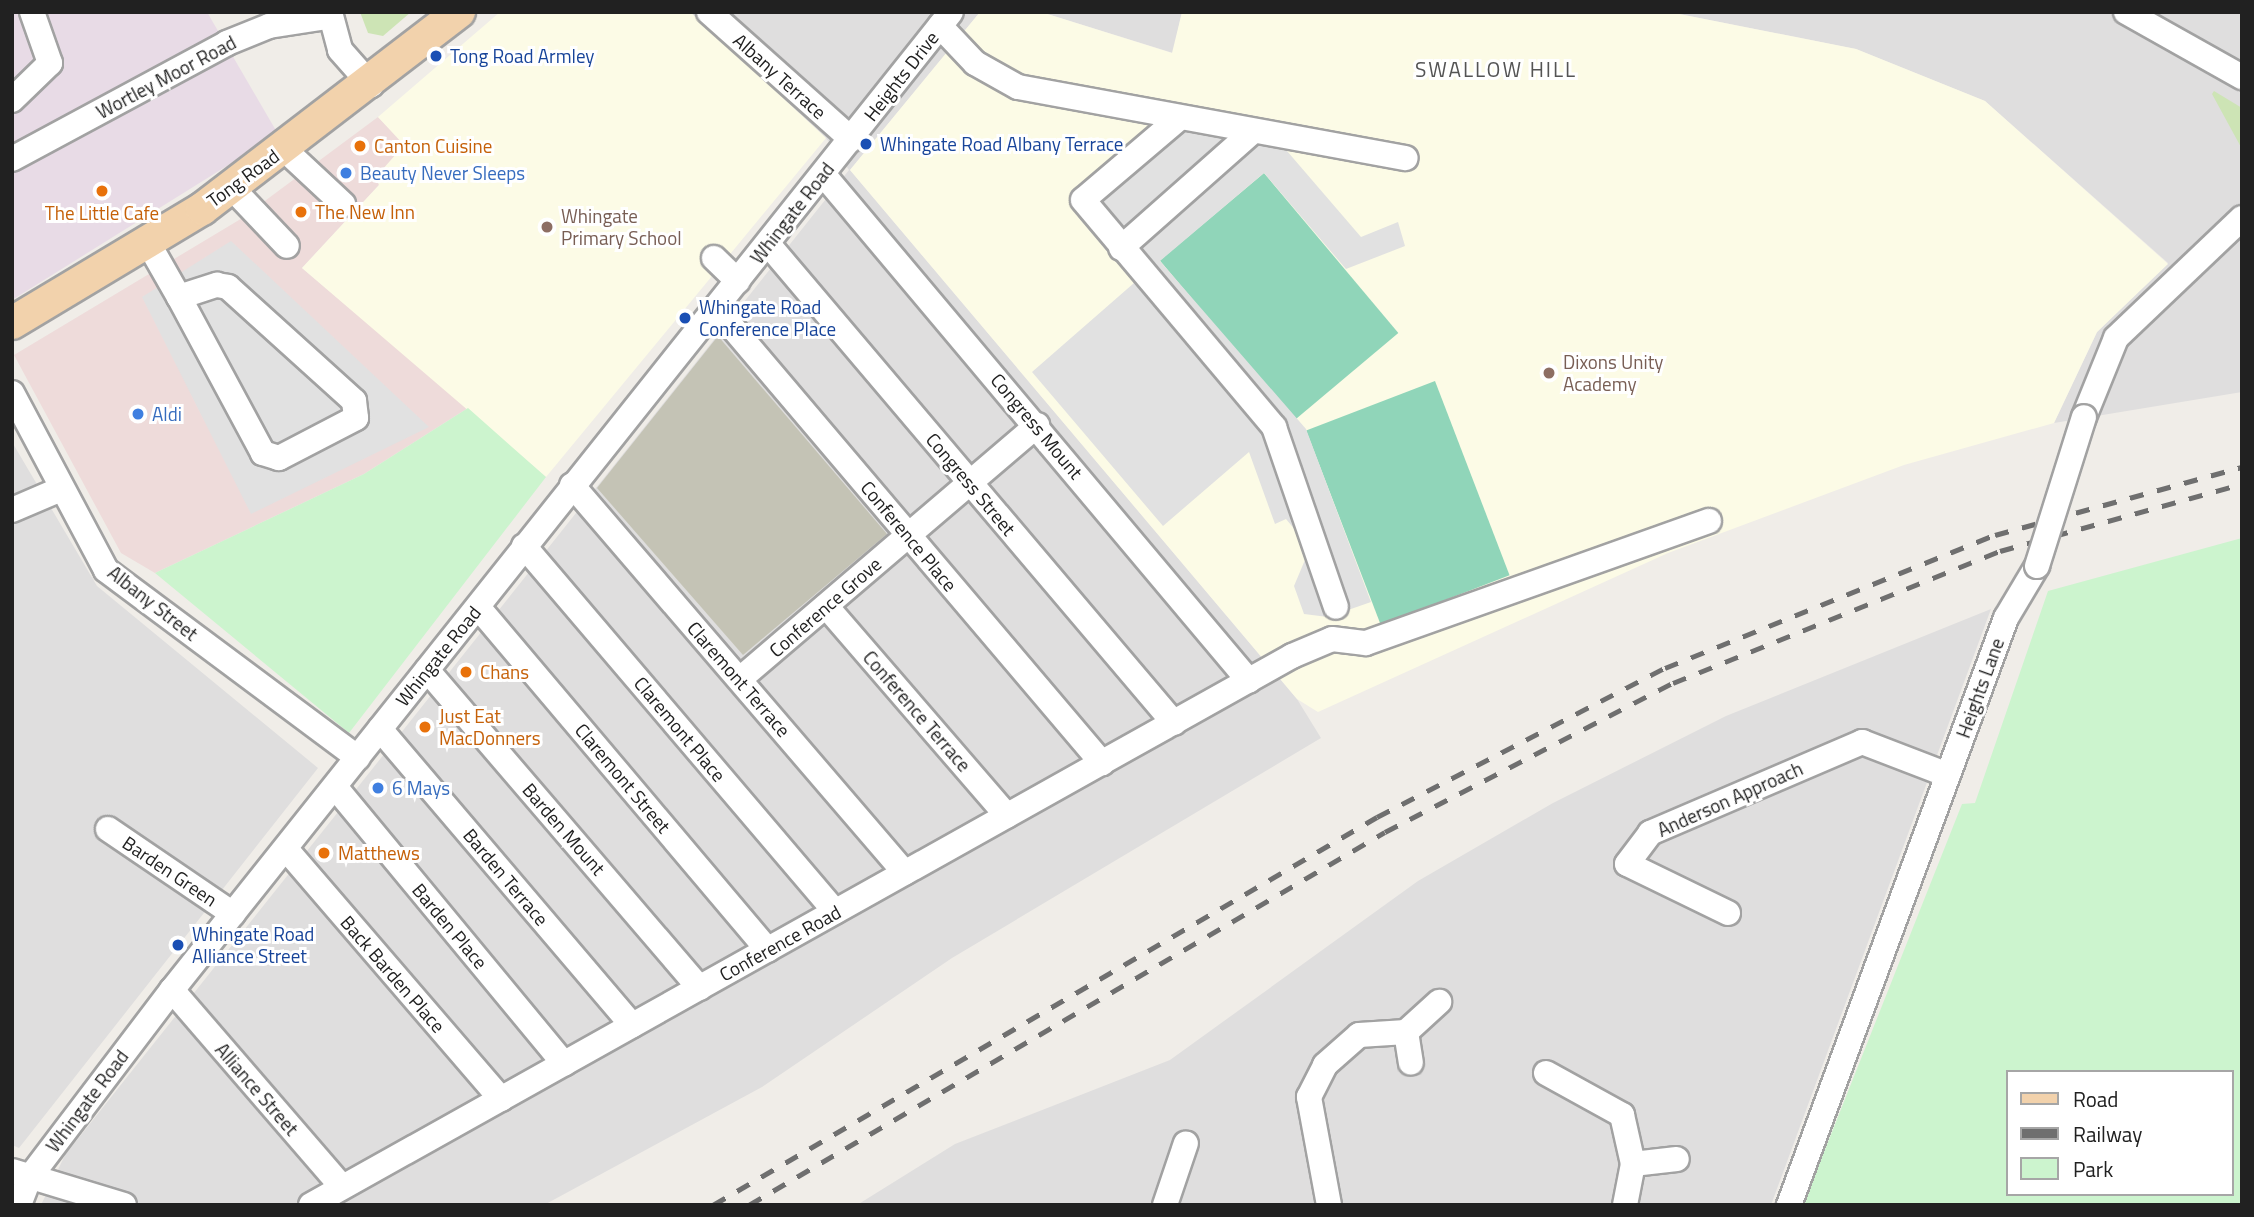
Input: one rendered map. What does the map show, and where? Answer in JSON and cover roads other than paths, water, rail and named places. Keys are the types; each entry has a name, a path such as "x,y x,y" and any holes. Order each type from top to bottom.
{"main road":[{"name":"Tong Road","path":"12,323 148,242 232,187 371,85 459,12"}],"street":[{"path":"12,100 50,62 32,12"},
{"name":"Albany Terrace","path":"709,12 851,139"},
{"path":"2126,12 2242,77"},
{"path":"328,15 340,50 371,85"},
{"name":"Wortley Moor Road","path":"12,159 227,43 269,26 328,15"},
{"path":"946,19 975,63 1018,87 1177,120 1406,158"},
{"name":"Heights Drive","path":"851,139 946,19"},
{"path":"1177,120 1083,200 1274,427 1336,607"},
{"path":"1121,248 1252,132"},
{"name":"Whingate Road","path":"19,1205 21,1174 336,788 572,485 851,139"},
{"path":"284,149 344,204"},
{"name":"Congress Mount","path":"823,174 1037,425 1249,681"},
{"path":"232,187 287,246"},
{"name":"Heights Lane","path":"1789,1205 2006,618 2037,566 2084,417 2116,338 2242,218"},
{"path":"148,242 263,453 279,458 356,418 354,401 229,287 179,297"},
{"name":"Congress Street","path":"768,244 1174,723"},
{"path":"714,258 738,281"},
{"name":"Conference Place","path":"716,308 1102,763"},
{"name":"Albany Street","path":"12,393 106,570 358,758"},
{"name":"Conference Grove","path":"740,679 1037,425"},
{"name":"Claremont Terrace","path":"572,485 905,873"},
{"path":"12,510 61,489"},
{"name":"Conference Road","path":"311,1205 1249,681 1332,639 1366,643 1709,521"},
{"name":"Claremont Place","path":"524,546 835,912"},
{"name":"Conference Terrace","path":"826,606 1007,816"},
{"name":"Claremont Street","path":"478,607 768,950"},
{"name":"Barden Mount","path":"427,670 700,988"},
{"name":"Barden Terrace","path":"380,729 632,1025"},
{"name":"Anderson Approach","path":"1728,913 1627,864 1650,833 1862,742 1948,775"},
{"name":"Barden Place","path":"336,788 564,1064"},
{"name":"Barden Green","path":"108,829 233,914"},
{"name":"Back Barden Place","path":"286,849 501,1099"},
{"name":"Alliance Street","path":"172,990 342,1188"},
{"path":"1329,1205 1308,1097 1325,1065 1359,1035 1406,1032 1439,1002"},
{"path":"1406,1032 1411,1063"},
{"path":"1546,1073 1622,1115 1633,1164 1625,1205"},
{"path":"1165,1205 1186,1143"},
{"path":"1633,1164 1677,1159"},
{"path":"21,1174 124,1205"}],"railway":[{"path":"713,1205 1377,817 1665,668 1995,535 2242,467"},
{"path":"749,1205 1385,832 1673,683 2000,551 2242,484"}],"place":[{"name":"Tong Road Armley","path":"436,56"},
{"name":"Whingate Road Albany Terrace","path":"866,144"},
{"name":"Canton Cuisine","path":"360,146"},
{"name":"Beauty Never Sleeps","path":"346,173"},
{"name":"The Little Cafe","path":"102,191"},
{"name":"The New Inn","path":"301,212"},
{"name":"Whingate Primary School","path":"547,227"},
{"name":"Whingate Road Conference Place","path":"685,318"},
{"name":"Dixons Unity Academy","path":"1549,373"},
{"name":"Aldi","path":"138,414"},
{"name":"Chans","path":"466,672"},
{"name":"Just Eat MacDonners","path":"425,727"},
{"name":"6 Mays","path":"378,788"},
{"name":"Matthews","path":"324,853"},
{"name":"Whingate Road Alliance Street","path":"178,945"}],"district":[{"name":"SWALLOW HILL","path":"1496,69"}]}
